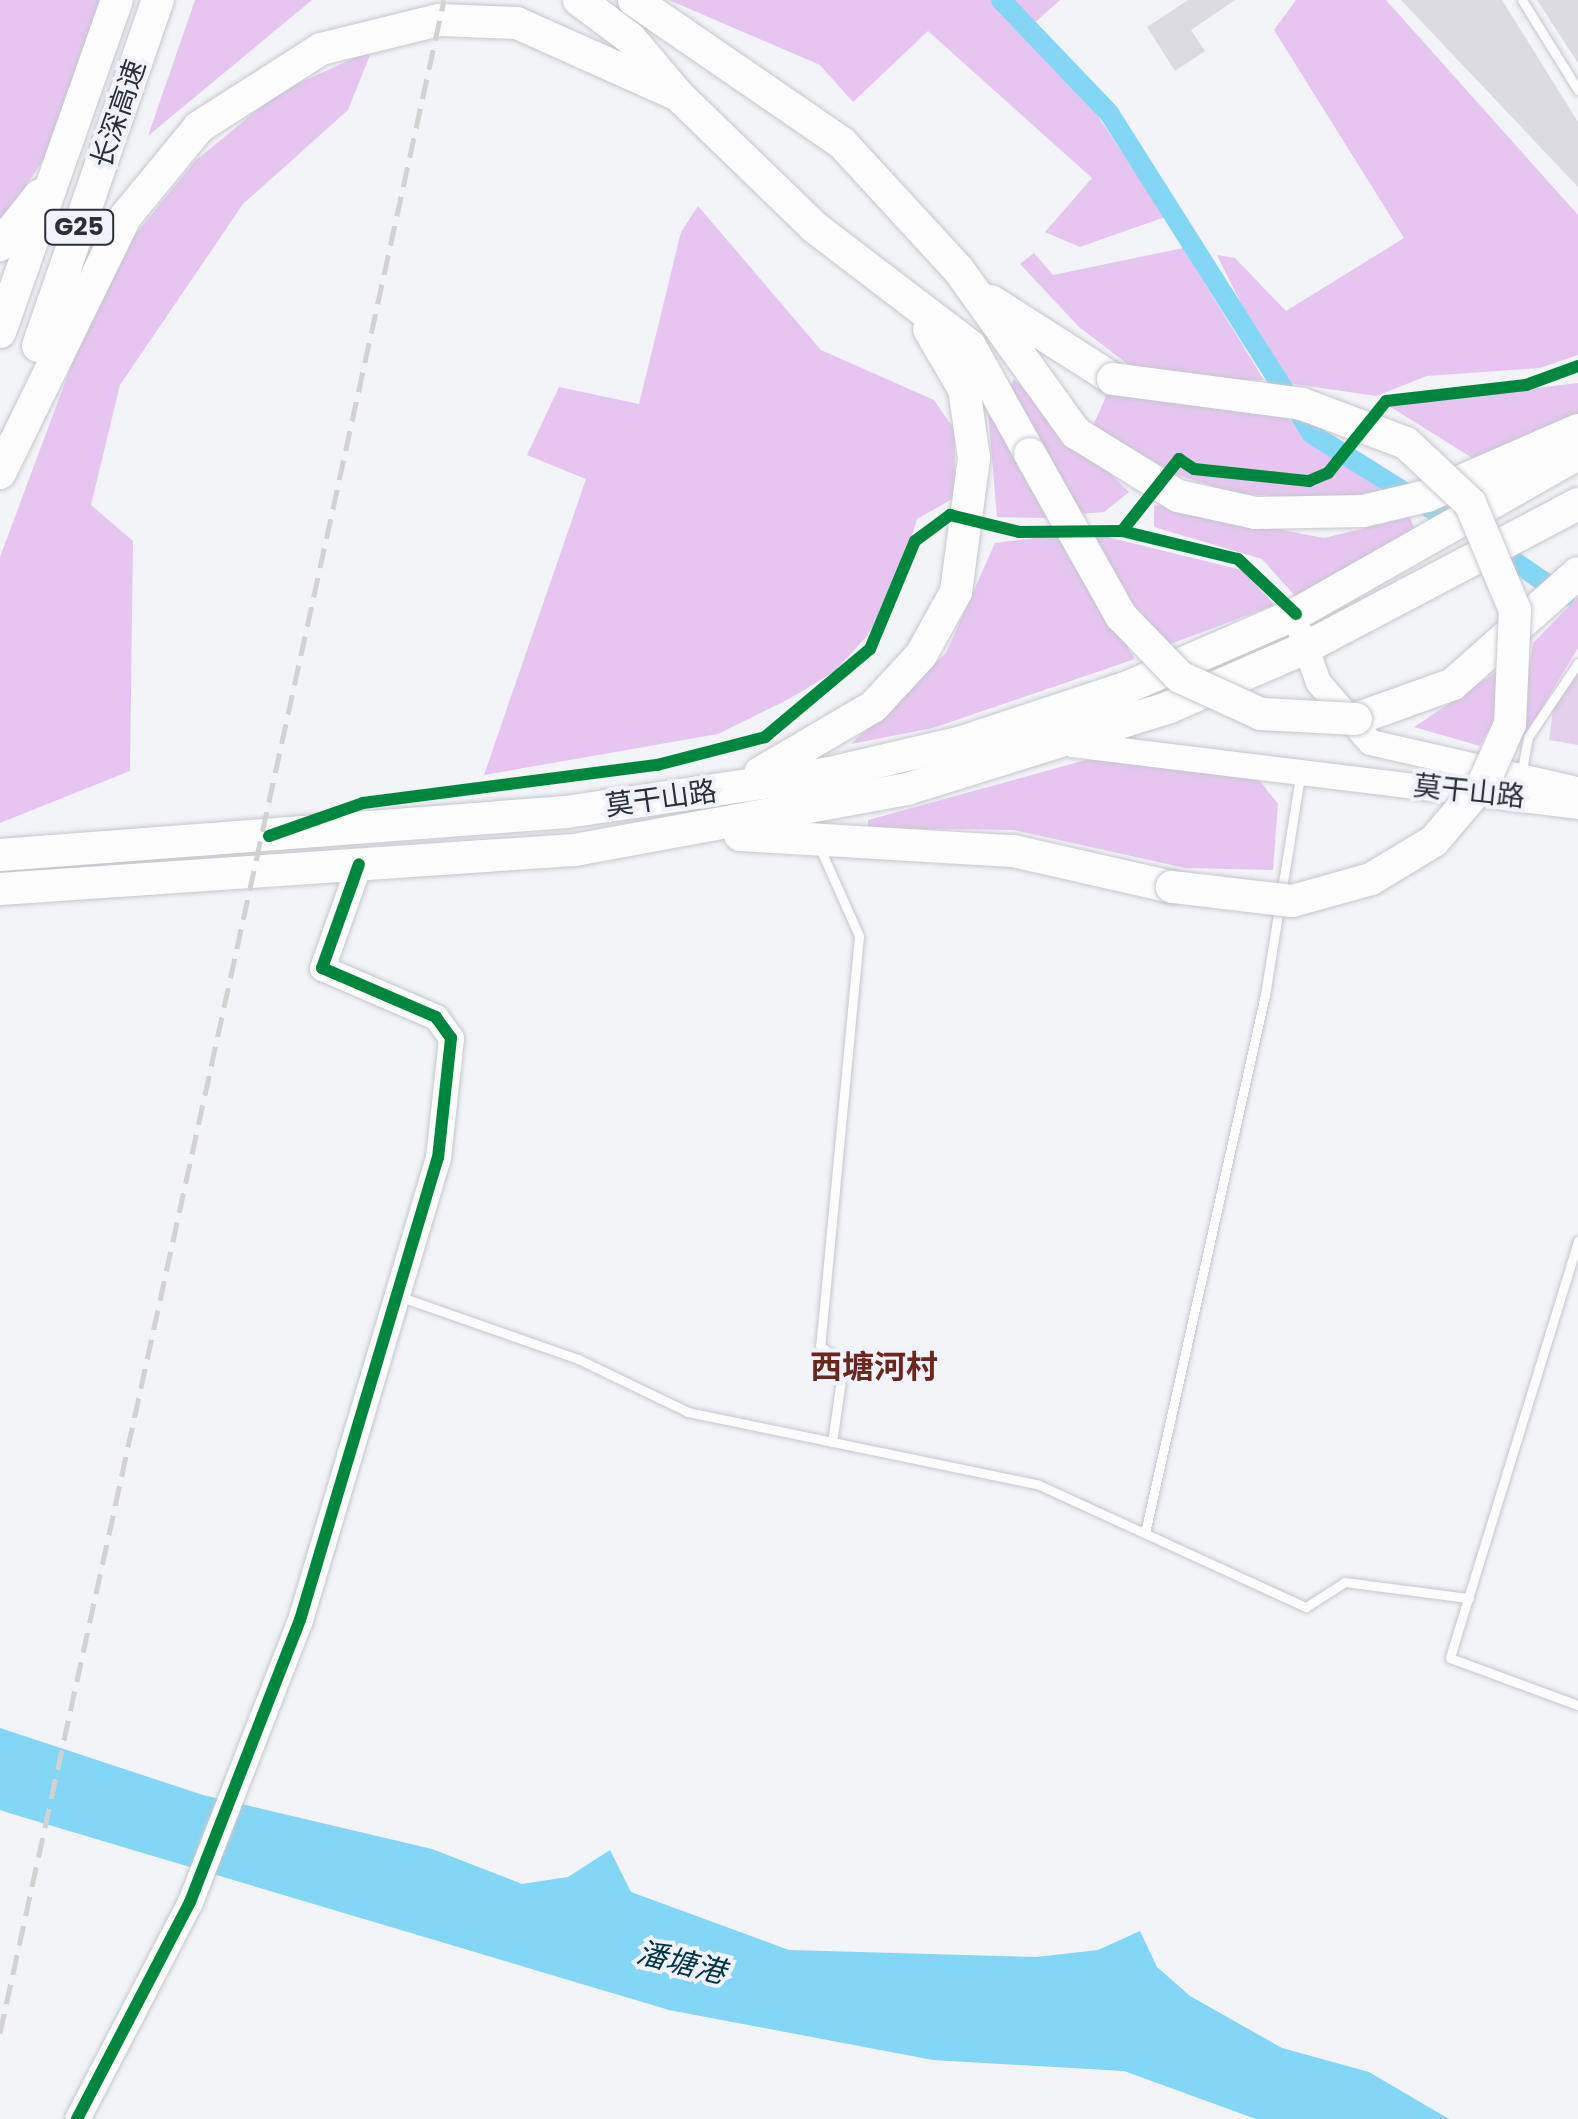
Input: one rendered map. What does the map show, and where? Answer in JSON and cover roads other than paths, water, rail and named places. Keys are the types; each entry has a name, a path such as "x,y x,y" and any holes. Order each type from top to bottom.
{"highway":[{"name":"长深高速","path":"0,332 117,0"},
{"name":"长深高速","path":"0,454 158,0"},
{"path":"579,0 630,38 678,95 904,304 944,346 964,389 973,501 956,592 921,655 874,706 722,791"},
{"path":"634,0 810,116 958,269 1049,346 1113,379 1302,404 1406,442 1470,504 1515,610 1510,724 1484,782 1434,841 1371,879 1292,901 1172,887 1013,851 818,844 700,831"},
{"path":"0,473 126,216 199,127 279,70 369,31 486,19 548,33 678,95"},
{"path":"0,245 58,172"},
{"path":"958,269 1052,404 1104,454 1178,496 1255,513 1363,510 1484,474 1578,430"},
{"path":"904,304 970,346 1142,643 1180,677 1261,714 1356,720 1406,707 1494,654 1578,573"},
{"name":"莫干山路","path":"0,855 426,824 722,791 962,742 1128,687 1296,614 1431,544 1578,454"},
{"name":"莫干山路","path":"0,888 360,864 700,831 907,789 1062,744 1305,648 1564,512"}],"street":[{"name":"莫干山路","path":"1296,614 1305,648 1350,729 1370,742 1578,789"},
{"name":"莫干山路","path":"1062,744 1578,806"},
{"path":"77,2119 205,1863 234,1790 358,1450 438,1158 450,1038 436,1017 322,968 360,864"}],"lane":[{"path":"1522,0 1578,90"},
{"path":"1520,778 1528,737 1578,663"},
{"path":"1145,1533 1265,995 1300,773"},
{"path":"818,844 859,936 820,1345 843,1366 832,1442"},
{"path":"1578,1240 1450,1658 1578,1705"},
{"path":"400,1297 578,1359 688,1412 1036,1484 1306,1607 1345,1582 1469,1598"}],"water":[{"name":"潘塘港","path":"0,1728 203,1795 432,1849 522,1884 568,1877 610,1850 631,1892 789,1950 1036,1957 1098,1950 1140,1931 1157,1967 1190,1996 1282,2048 1369,2072 1449,2119 1256,2119 1124,2071 933,2060 669,2010 0,1810"}],"waterway":[{"path":"1001,0 1109,113 1312,434 1460,527"},
{"path":"1490,545 1565,596"}],"railway":[{"path":"0,2033 444,0"}],"district":[{"name":"西塘河村","path":"874,1367"}]}
